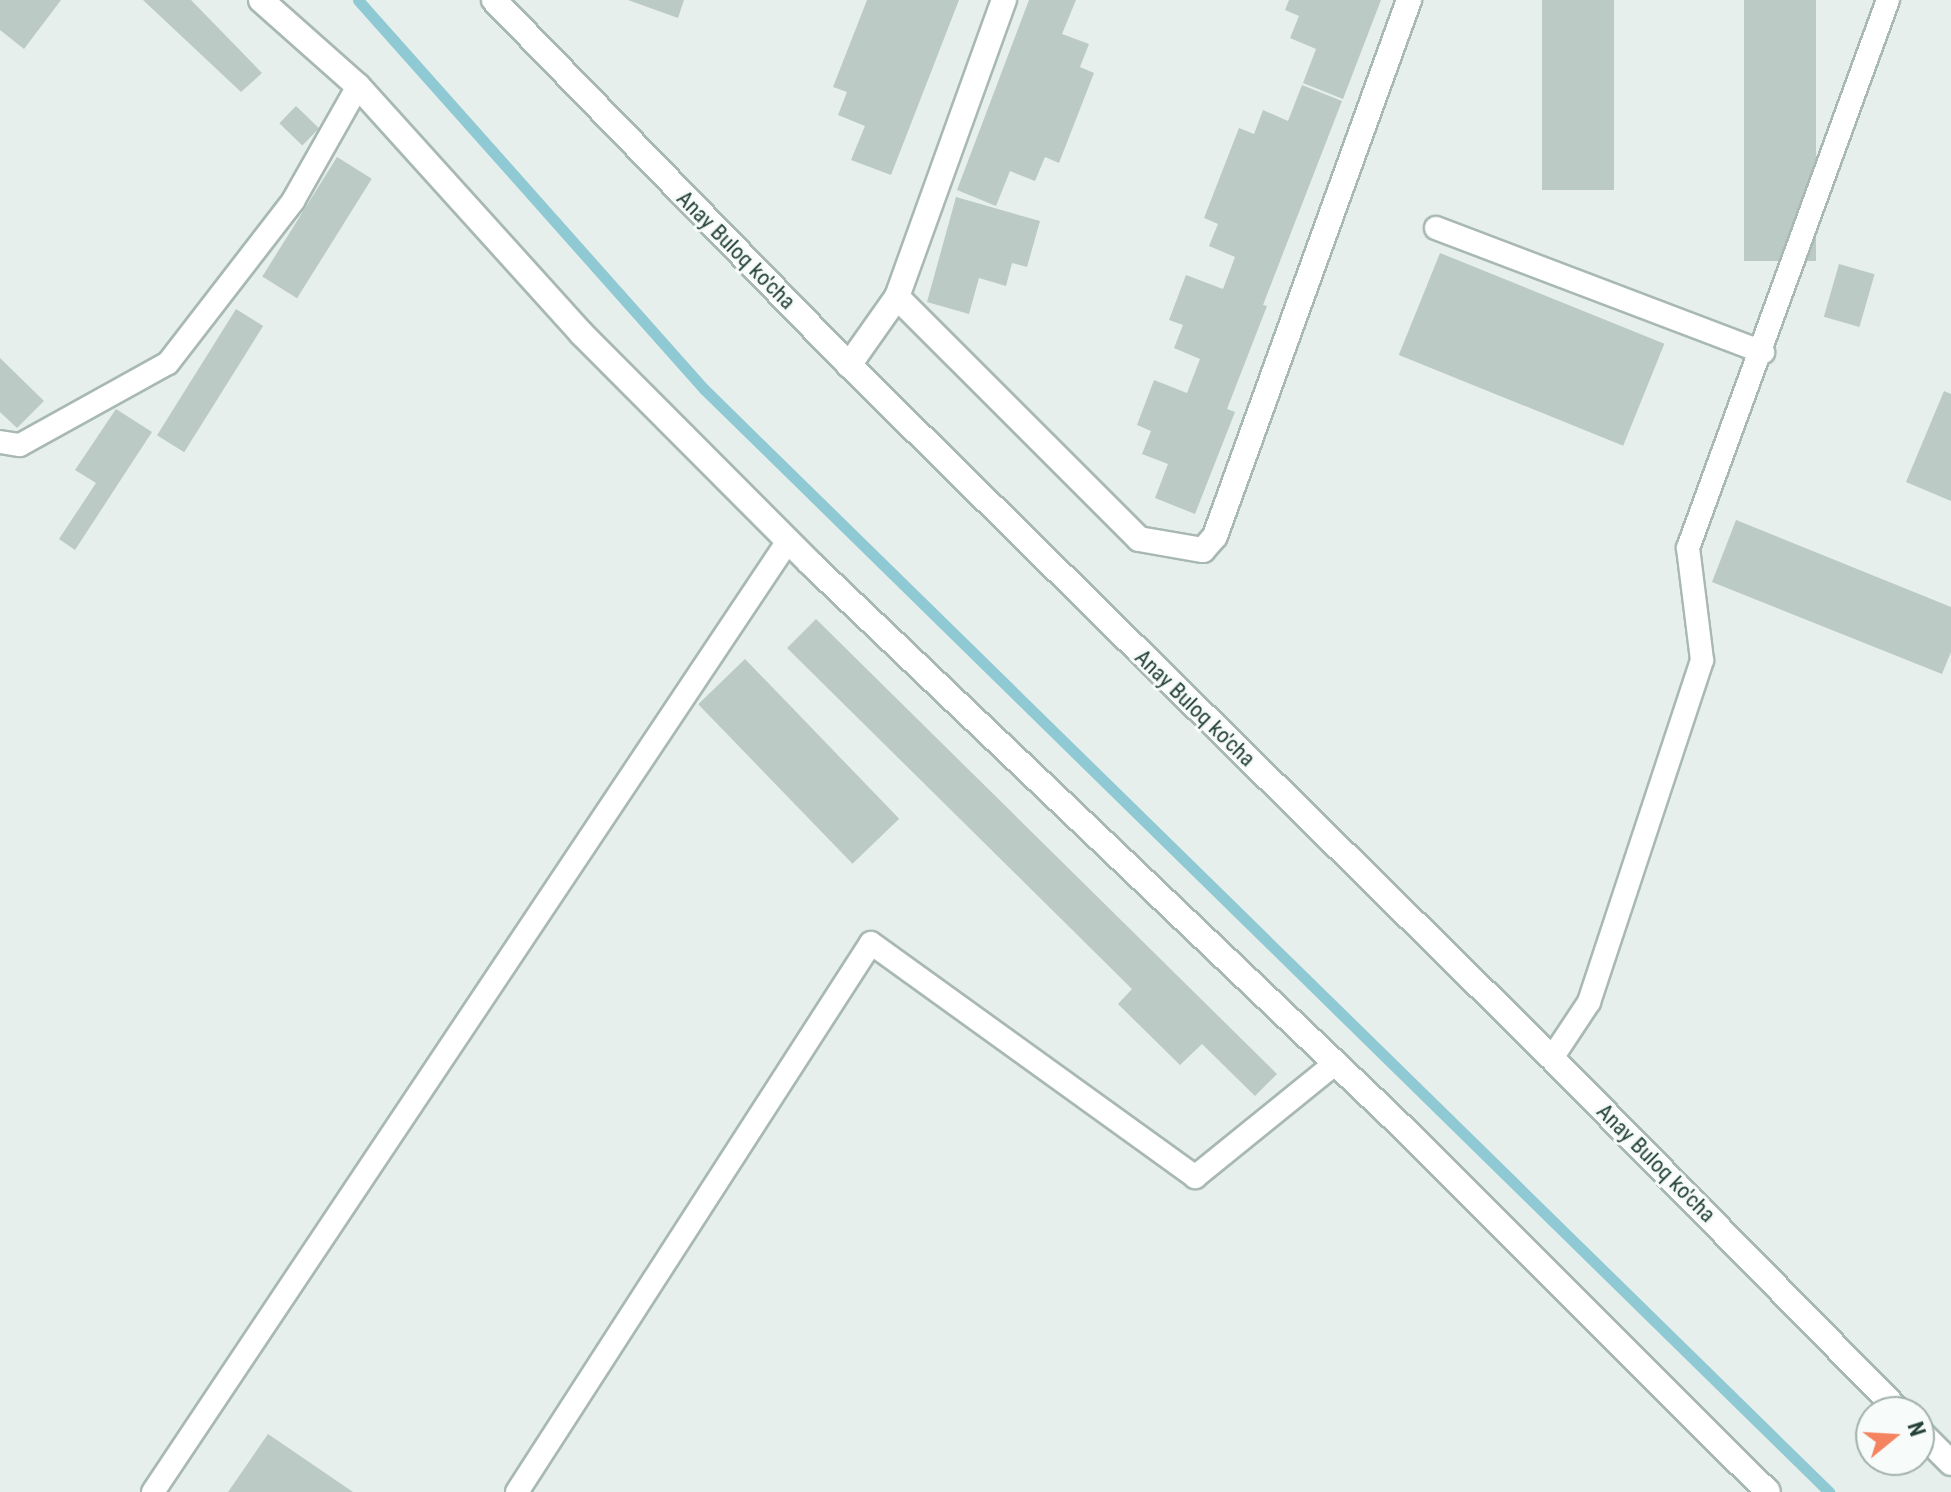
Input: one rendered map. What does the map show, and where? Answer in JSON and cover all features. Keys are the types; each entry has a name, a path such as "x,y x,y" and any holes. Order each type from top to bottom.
{"street":[{"path":"261,0 358,86 582,334 788,541 1336,1063 1768,1492"},
{"name":"Anay Buloq ko'cha","path":"494,0 849,365 1552,1058 1884,1396"},
{"path":"849,365 897,297 1004,0"},
{"path":"897,297 1139,539 1203,550 1215,536 1409,0"},
{"path":"1935,1447 1951,1463"}],"lane":[{"path":"1552,1058 1589,1002 1702,660 1688,548 1763,352 1888,0"},
{"path":"0,442 20,445 168,363 293,201 358,86"},
{"path":"1436,228 1763,352"},
{"path":"153,1492 788,541"},
{"path":"517,1492 871,943 1195,1177 1336,1063"}],"building":[{"path":"0,0 61,0 24,49 0,30"},
{"path":"143,0 191,0 262,73 241,92"},
{"path":"628,0 684,0 678,18"},
{"path":"867,0 959,0 891,175 851,160 865,126 838,115 847,92 833,87"},
{"path":"1029,0 1076,0 1062,34 1089,44 1080,67 1094,73 1059,163 1045,157 1035,181 1010,171 996,206 957,190"},
{"path":"1289,0 1381,0 1343,99 1303,83 1316,49 1290,38 1299,16 1285,10"},
{"path":"1542,0 1614,0 1614,190 1542,190"},
{"path":"1744,0 1816,0 1816,261 1744,261"},
{"path":"1302,85 1342,101 1263,305 1267,306 1227,409 1235,412 1195,514 1155,498 1168,464 1142,454 1151,431 1137,425 1154,380 1187,393 1200,359 1174,348 1183,325 1169,320 1186,275 1223,289 1235,257 1209,246 1218,224 1204,218 1239,128 1254,134 1263,110 1288,121"},
{"path":"296,106 319,128 302,145 279,123"},
{"path":"337,157 372,179 297,298 262,277"},
{"path":"956,197 1040,221 1027,267 1012,263 1006,286 979,278 969,314 927,302"},
{"path":"1440,253 1664,344 1623,446 1399,355"},
{"path":"1839,264 1875,274 1859,327 1824,317"},
{"path":"236,309 263,326 184,452 157,435"},
{"path":"0,358 44,401 17,428 0,412"},
{"path":"1944,391 1951,394 1951,501 1906,482"},
{"path":"116,409 152,432 75,550 59,539 96,483 75,470"},
{"path":"1736,520 1951,607 1951,652 1942,674 1712,582"},
{"path":"816,619 1277,1074 1255,1096 1202,1044 1180,1065 1118,1004 1132,989 787,648"},
{"path":"745,659 899,819 852,864 698,704"},
{"path":"268,1434 353,1492 228,1492"}],"waterway":[{"path":"358,0 704,389 1829,1492"}]}
